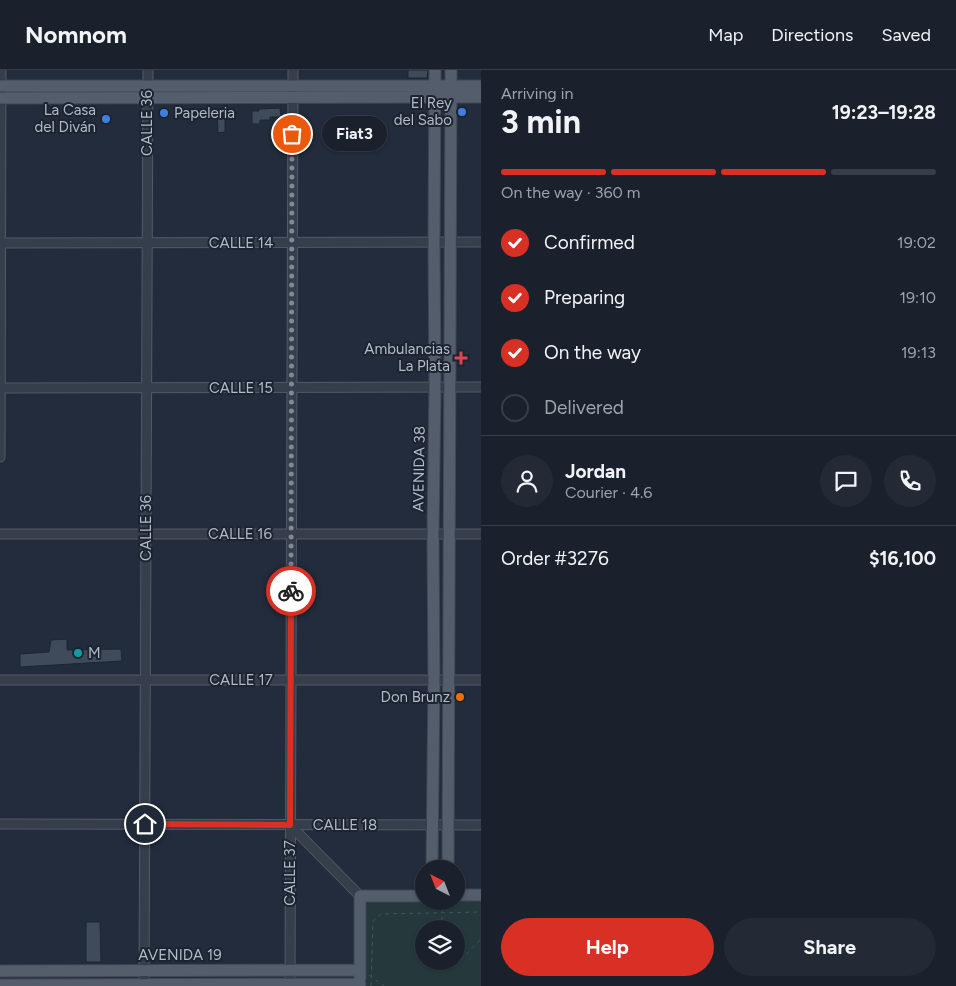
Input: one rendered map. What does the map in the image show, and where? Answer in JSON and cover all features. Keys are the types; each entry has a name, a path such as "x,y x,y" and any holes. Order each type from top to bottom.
{"main road":[{"name":"AVENIDA 38","path":"432,860 433,534 436,388 434,242 435,70"},
{"name":"AVENIDA 38","path":"448,860 451,70"},
{"path":"1,92 450,92 481,86"},
{"path":"450,92 481,98"},
{"path":"465,895 481,895"},
{"path":"364,985 360,970 360,896 415,896"},
{"name":"AVENIDA 19","path":"0,971 360,970"},
{"name":"AVENIDA 19","path":"0,984 364,985"}],"street":[{"path":"0,457 1,70"},
{"name":"CALLE 36","path":"144,985 148,70"},
{"name":"CALLE 37","path":"290,985 292,70"},
{"name":"CALLE 14","path":"0,243 481,242"},
{"name":"CALLE 15","path":"0,388 481,387"},
{"name":"CALLE 16","path":"0,534 481,534"},
{"name":"CALLE 17","path":"0,680 481,680"},
{"name":"CALLE 18","path":"0,824 481,825"},
{"path":"290,825 360,896"}],"path":[{"path":"364,985 372,976 373,921 381,914 481,912"},
{"path":"442,913 442,920"},
{"path":"465,956 481,939"},
{"path":"360,970 372,976 384,986"}],"green space":[{"path":"465,900 481,900 481,986 364,986 365,905 370,901 415,901 415,910 465,910"}],"building":[{"path":"408,70 428,70 427,78 408,78"},
{"path":"280,108 281,117 270,117 270,120 260,120 260,124 252,124 252,111"},
{"path":"217,111 225,111 225,132 218,133"},
{"name":"M","path":"67,639 67,650 121,649 122,661 20,667 20,654 49,652 51,640"},
{"path":"86,922 100,922 101,962 86,962"}],"way so far":[{"path":"291,591 292,134"}],"place":[{"name":"El Rey del Sabo","path":"462,112"},
{"name":"Papeleria","path":"164,113"},
{"name":"La Casa del Diván","path":"106,119"},
{"name":"Fiat3","path":"292,134"},
{"name":"Ambulancias La Plata","path":"461,358"},
{"name":"M","path":"78,653"},
{"name":"Don Brunz","path":"460,697"}],"route":[{"path":"145,824 290,825 291,591"}]}
